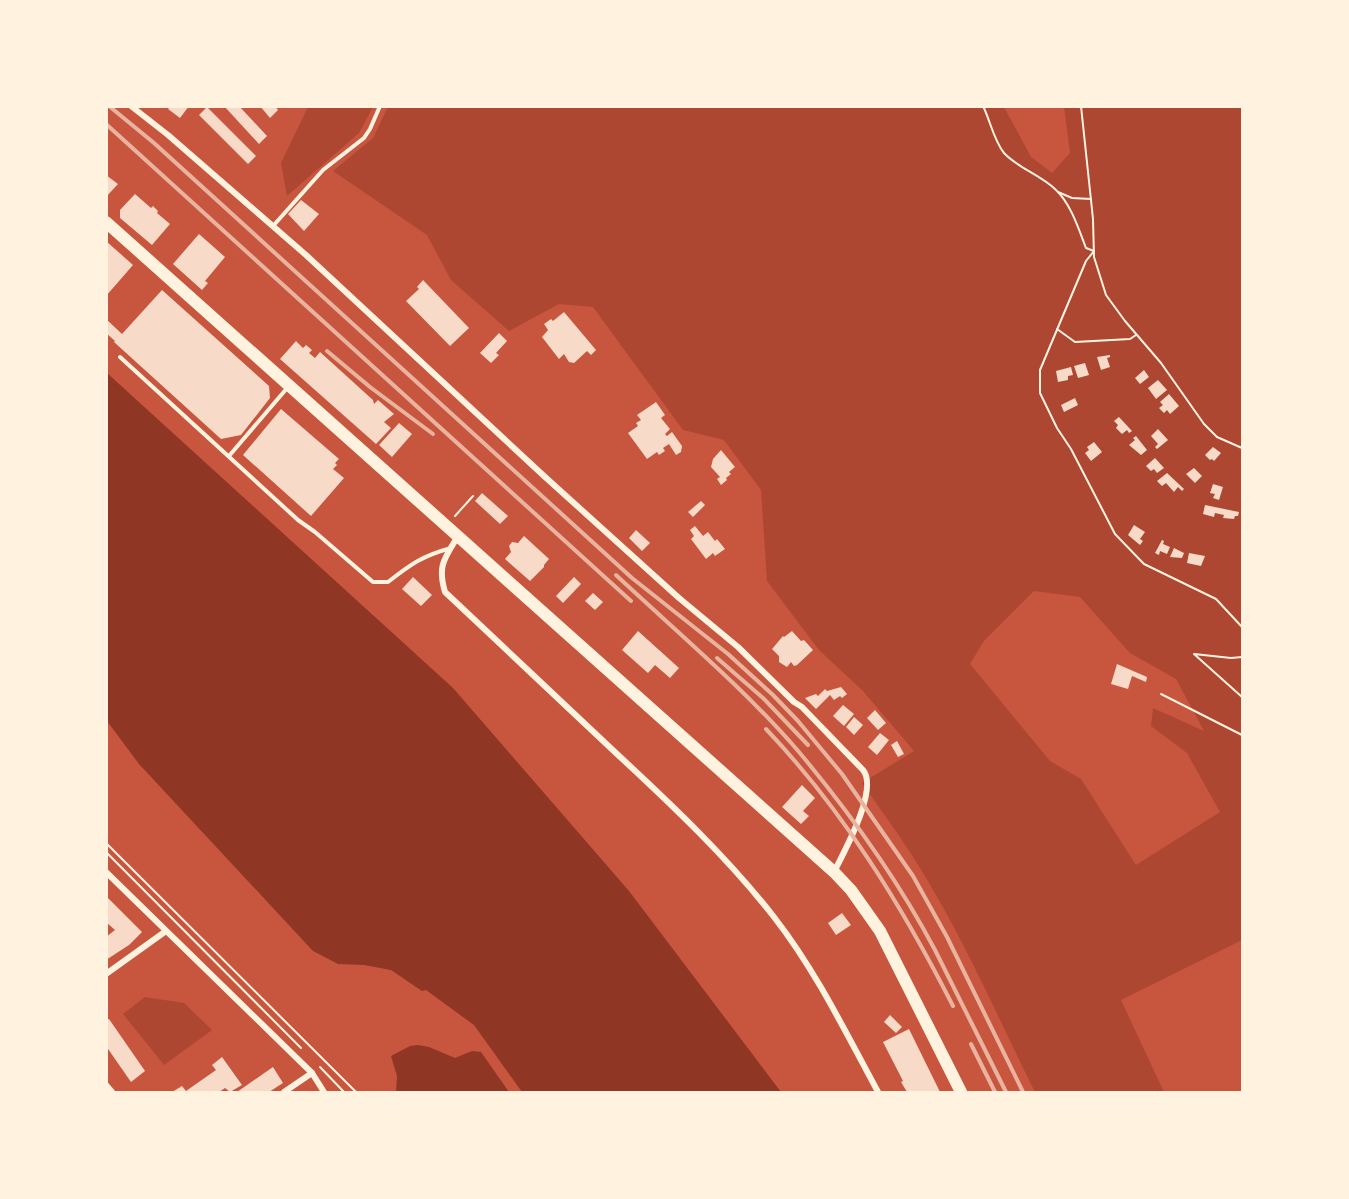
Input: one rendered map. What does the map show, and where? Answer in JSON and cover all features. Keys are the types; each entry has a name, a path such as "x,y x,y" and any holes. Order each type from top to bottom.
{"main road":[{"path":"106,222 834,872 856,897 880,931 961,1092"}],"street":[{"path":"130,106 168,135 273,226 544,476 679,598 738,647 794,702 802,707 863,770 868,782 866,797 849,844 834,872"},
{"path":"459,535 443,563 441,578 445,592 653,788 755,892 797,949 827,996 878,1092"},
{"path":"106,872 312,1073 324,1092"},
{"path":"106,974 166,931"},
{"path":"284,1092 312,1073"},
{"path":"106,1085 112,1092"}],"lane":[{"path":"273,226 323,170 364,138 380,106"},
{"path":"120,357 298,520 373,582 388,582 413,562 452,547"},
{"path":"229,456 290,385"}],"path":[{"path":"983,106 1002,150 1018,166 1058,192 1072,198 1091,199"},
{"path":"1081,106 1091,199 1094,257 1106,295 1161,363 1204,424 1217,437 1242,448"},
{"path":"1058,192 1071,213 1086,248 1094,251"},
{"path":"1094,251 1086,261 1040,370 1040,393 1115,534 1144,564 1216,599 1242,627"},
{"path":"1058,329 1075,342 1130,339 1137,334"},
{"path":"447,525 472,496"},
{"path":"1242,657 1194,654 1242,697"},
{"path":"1161,694 1242,735"},
{"path":"106,843 356,1092"},
{"path":"106,852 308,1054"},
{"path":"316,1063 344,1092"}],"shaded area":[{"path":"308,107 373,107 359,133 287,196 281,163"},
{"path":"388,107 1004,107 1031,157 1052,173 1070,153 1064,107 1242,107 1242,940 1121,1000 1164,1092 1035,1092 944,908 897,832 862,783 914,751 863,691 819,650 767,581 761,490 724,440 683,430 593,307 559,304 509,331 451,280 427,235 333,171 373,138","holes":["1034,591 1080,597 1130,653 1176,679 1204,731 1153,708 1151,726 1187,753 1220,812 1136,865 1081,779 1050,761 970,664 984,641"]},
{"path":"107,373 453,688 629,891 781,1092 522,1092 474,1025 426,990 422,991 391,970 364,965 338,964 313,951 139,764 107,721"},
{"path":"145,997 184,1003 212,1030 164,1065 123,1014"},
{"path":"418,1045 455,1058 472,1051 481,1052 509,1092 396,1092 397,1076 391,1056 410,1046"}],"building":[{"path":"171,106 189,106 180,118 168,109"},
{"path":"224,106 239,106 267,136 259,144"},
{"path":"260,106 275,106 278,110 270,118"},
{"path":"207,107 256,156 248,164 199,115"},
{"path":"106,175 118,184 106,197"},
{"path":"135,194 151,208 153,206 158,211 157,213 170,224 152,245 120,218 120,210"},
{"path":"301,200 319,214 304,231 288,214"},
{"path":"199,234 225,257 205,281 208,283 202,290 173,264"},
{"path":"106,241 133,265 106,296"},
{"path":"423,280 469,328 450,346 406,301 419,289 417,287"},
{"path":"162,290 269,386 270,398 241,435 221,439 106,333 106,319 122,334"},
{"path":"564,312 596,350 591,355 587,351 574,363 569,362 564,354 559,359 542,337 548,330 544,324 551,319 553,321"},
{"path":"499,333 507,341 496,353 499,355 491,363 480,353"},
{"path":"296,341 303,348 306,345 312,350 309,353 315,358 320,352 373,400 374,404 378,400 394,414 384,422 391,428 376,444 280,359"},
{"path":"1110,355 1107,358 1110,367 1101,370 1097,357"},
{"path":"1085,363 1089,375 1078,378 1074,366"},
{"path":"1071,367 1073,375 1068,376 1068,380 1058,382 1056,371"},
{"path":"1144,370 1149,377 1140,384 1135,378"},
{"path":"1158,380 1167,390 1156,399 1148,388"},
{"path":"1169,394 1179,406 1170,414 1167,410 1164,413 1159,408 1163,405 1160,402"},
{"path":"1075,398 1078,405 1064,412 1061,405"},
{"path":"656,402 665,415 661,418 670,429 665,434 667,436 672,432 682,446 681,452 676,455 669,444 663,448 665,451 659,455 657,452 647,459 628,433 638,426 636,423 641,420 637,415"},
{"path":"281,409 339,459 333,469 344,478 311,516 243,455"},
{"path":"1119,417 1132,431 1129,433 1127,430 1122,434 1116,428 1118,425 1114,421"},
{"path":"399,423 412,434 392,457 379,445"},
{"path":"1158,429 1168,440 1157,449 1155,447 1158,444 1151,436"},
{"path":"1136,436 1147,450 1141,455 1129,445"},
{"path":"1094,442 1102,452 1091,461 1085,453 1089,450 1087,447"},
{"path":"1213,447 1221,453 1214,461 1205,455"},
{"path":"721,450 735,467 721,485 717,479 720,477 711,467 713,459"},
{"path":"1155,458 1164,468 1157,473 1146,466"},
{"path":"1194,468 1202,476 1195,483 1186,474"},
{"path":"1167,473 1184,489 1182,491 1178,487 1174,492 1166,483 1162,486 1157,481"},
{"path":"1213,484 1223,487 1219,500 1213,498 1215,494 1210,493"},
{"path":"482,493 508,516 500,524 475,501"},
{"path":"701,501 705,505 693,517 688,512"},
{"path":"1205,505 1239,512 1238,516 1234,519 1223,518 1224,515 1215,513 1214,517 1203,514"},
{"path":"1134,525 1145,532 1140,539 1143,541 1140,545 1128,535"},
{"path":"695,526 703,536 708,532 725,549 715,556 713,553 706,559 691,539 694,536 690,530"},
{"path":"636,530 650,543 642,551 629,538"},
{"path":"524,536 549,559 530,581 505,559 511,552 509,546 512,542 518,543"},
{"path":"1162,540 1163,544 1170,547 1167,554 1160,551 1159,555 1155,553"},
{"path":"1174,548 1184,553 1182,558 1170,557"},
{"path":"1189,553 1205,556 1201,566 1187,563"},
{"path":"413,577 432,595 421,606 402,589"},
{"path":"574,577 581,584 563,603 556,596"},
{"path":"593,593 603,602 595,610 585,601"},
{"path":"638,631 679,668 670,678 655,665 648,673 622,650"},
{"path":"792,631 813,650 797,665 794,666 791,662 787,667 779,662 779,656 772,649 783,636"},
{"path":"1117,664 1147,677 1146,682 1132,676 1128,689 1111,684"},
{"path":"841,687 847,694 834,700 830,695 816,709 805,698 816,694 818,696 825,689 827,691"},
{"path":"843,705 854,714 844,726 833,716"},
{"path":"875,710 886,723 878,730 867,718"},
{"path":"854,717 863,725 854,735 846,727"},
{"path":"880,733 889,740 877,755 868,747"},
{"path":"897,741 904,754 898,757 891,745"},
{"path":"802,785 815,798 803,811 809,816 801,824 782,807"},
{"path":"106,896 142,932 129,945 106,960 106,937 115,930 106,922"},
{"path":"842,913 851,925 836,935 828,923"},
{"path":"890,1015 902,1027 896,1033 884,1022"},
{"path":"109,1019 145,1071 131,1082 106,1046 106,1020"},
{"path":"909,1029 940,1092 907,1092 901,1082 903,1081 883,1042"},
{"path":"222,1057 242,1085 230,1092 225,1088 219,1092 172,1092 182,1086 186,1091 216,1070 212,1065"},
{"path":"273,1067 283,1083 269,1092 237,1092"}],"railway":[{"path":"109,106 154,143 632,578 728,654 798,721 842,774 913,876 947,937 1023,1092"},
{"path":"106,124 631,601"},
{"path":"327,351 370,387 433,434"},
{"path":"616,575 710,661 778,728 837,799 889,873 921,924 1006,1092"},
{"path":"717,658 763,698 808,745"},
{"path":"766,729 821,792 869,860 913,932 953,1006"},
{"path":"971,1044 995,1092"}]}
